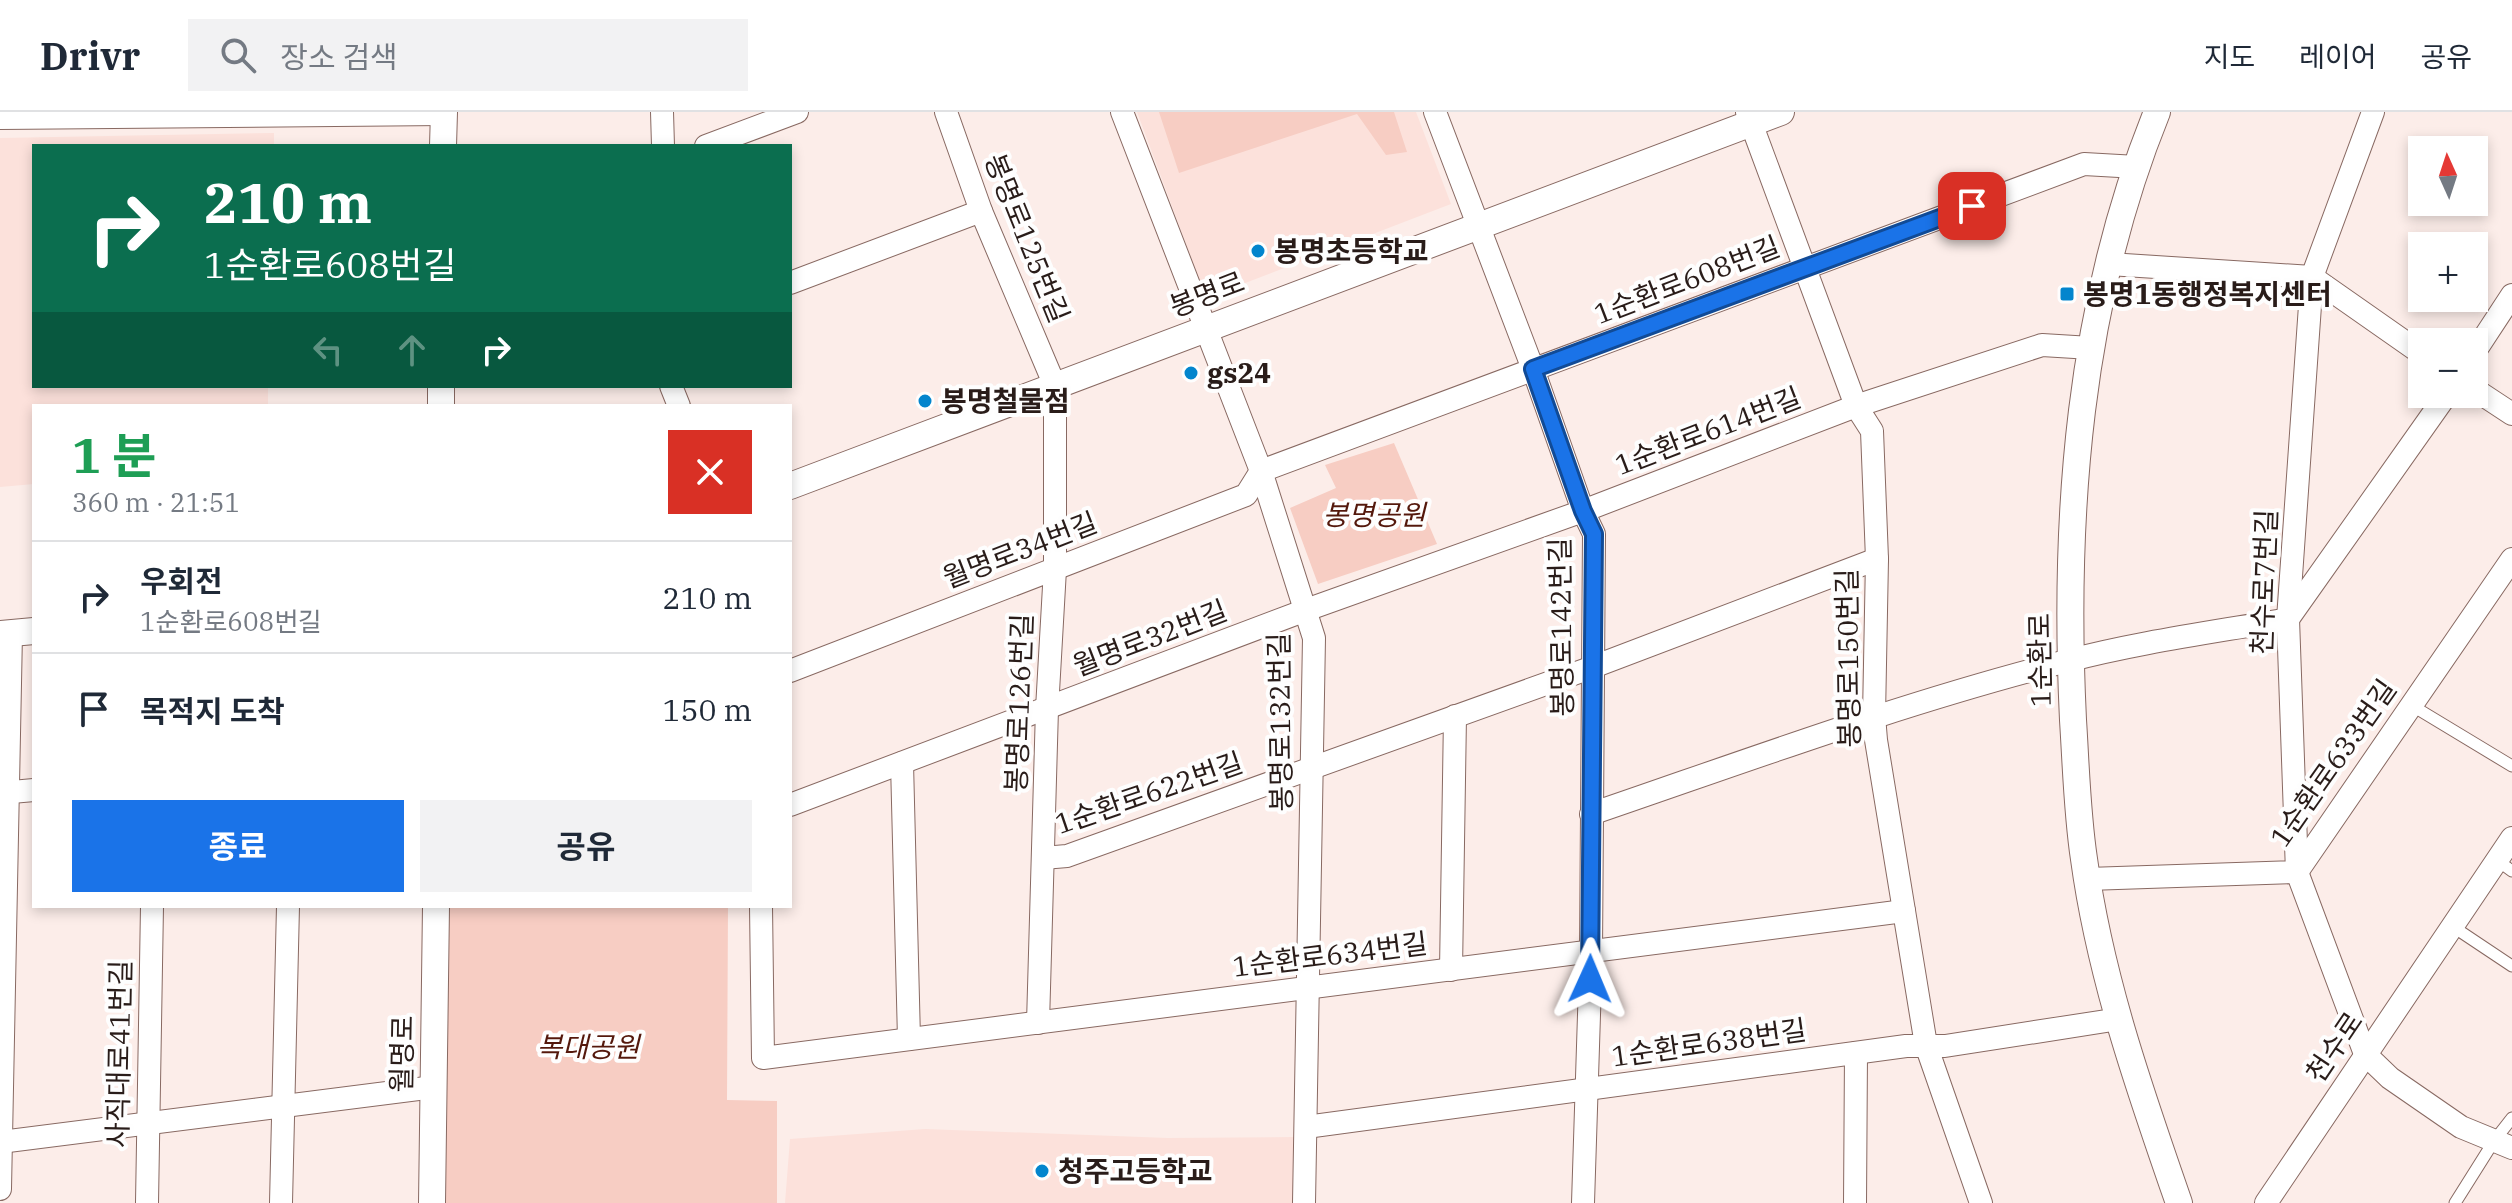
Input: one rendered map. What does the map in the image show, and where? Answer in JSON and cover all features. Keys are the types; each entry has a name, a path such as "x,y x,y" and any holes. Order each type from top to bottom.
{"street":[{"path":"662,112 663,144"},
{"path":"711,144 797,112"},
{"name":"봉명로125번길","path":"946,112 981,211 1055,386"},
{"name":"봉명로132번길","path":"1122,112 1261,471 1314,638 1304,1203"},
{"name":"봉명로142번길","path":"1435,112 1594,534 1591,952 1583,1203"},
{"name":"봉명로","path":"792,485 1478,226 1749,118 1781,112"},
{"name":"1순환로","path":"2157,112 2137,167 2109,264 2091,348 2075,466 2070,660 2076,772 2088,879 2131,1065 2179,1203"},
{"name":"천수로7번길","path":"2365,1054 2297,872 2288,619 2312,277 2373,112"},
{"path":"0,118 444,113 443,144"},
{"name":"봉명로150번길","path":"1749,118 1856,406 1872,431 1877,559 1874,716 1926,1045 1981,1203"},
{"name":"1순환로608번길","path":"1261,471 2084,164 2137,167"},
{"path":"792,282 981,211"},
{"path":"2109,264 2312,277 2408,344"},
{"path":"2488,332 2512,295"},
{"name":"1순환로614번길","path":"1306,610 1583,511 1856,406 2042,345 2091,348"},
{"name":"봉명로126번길","path":"1038,1023 1047,709 1055,569 1055,386"},
{"path":"2488,398 2512,414"},
{"path":"1591,814 1874,716 2070,660 2288,619 2437,408"},
{"name":"월명로34번길","path":"792,670 1246,495 1261,471"},
{"name":"1순환로622번길","path":"1043,858 1067,856 1593,667 1877,559"},
{"name":"1순환로633번길","path":"2088,879 2297,872 2512,559"},
{"name":"월명로32번길","path":"792,804 1306,610"},
{"path":"0,1189 3,793 15,633"},
{"path":"1451,970 1455,716"},
{"path":"902,763 909,1039"},
{"path":"3,793 32,790"},
{"name":"천수로","path":"2266,1203 2452,926 2504,866 2512,838"},
{"name":"사직대로41번길","path":"147,1203 152,908"},
{"path":"281,1203 288,908"},
{"name":"월명로","path":"432,1203 436,908"},
{"name":"1순환로634번길","path":"761,908 763,1058 1904,911"},
{"name":"1순환로638번길","path":"1306,1127 1856,1053 1926,1045 1945,1046 2119,1019"},
{"path":"1855,1203 1856,1053"},
{"path":"2365,1054 2390,1078 2461,1127 2503,1144"},
{"path":"1,1142 434,1087"}],"lane":[{"path":"2410,704 2512,766"},
{"path":"2452,926 2512,966"},
{"path":"2455,1203 2503,1144 2512,1118"}],"shaded area":[{"name":"봉명초등학교","path":"1137,112 1416,112 1451,204 1206,298"},
{"path":"274,133 274,144 32,144 32,388 268,388 268,404 32,404 32,484 0,487 0,138"},
{"name":"청주고등학교","path":"925,1129 1168,1138 1297,1137 1295,1203 785,1203 790,1139"}],"green space":[{"path":"1159,112 1394,112 1407,152 1386,155 1357,114 1179,173"},
{"name":"봉명공원","path":"1394,443 1437,544 1318,584 1290,508 1336,488 1325,465"},
{"name":"복대공원","path":"449,908 728,908 727,1100 777,1101 777,1203 445,1203"}],"place":[{"name":"봉명초등학교","path":"1258,251"},
{"name":"봉명1동행정복지센터","path":"2067,294"},
{"name":"gs24","path":"1191,373"},
{"name":"봉명철물점","path":"925,401"},
{"name":"청주고등학교","path":"1042,1171"}],"route":[{"path":"1590,979 1594,534 1533,369 1972,206"}]}
